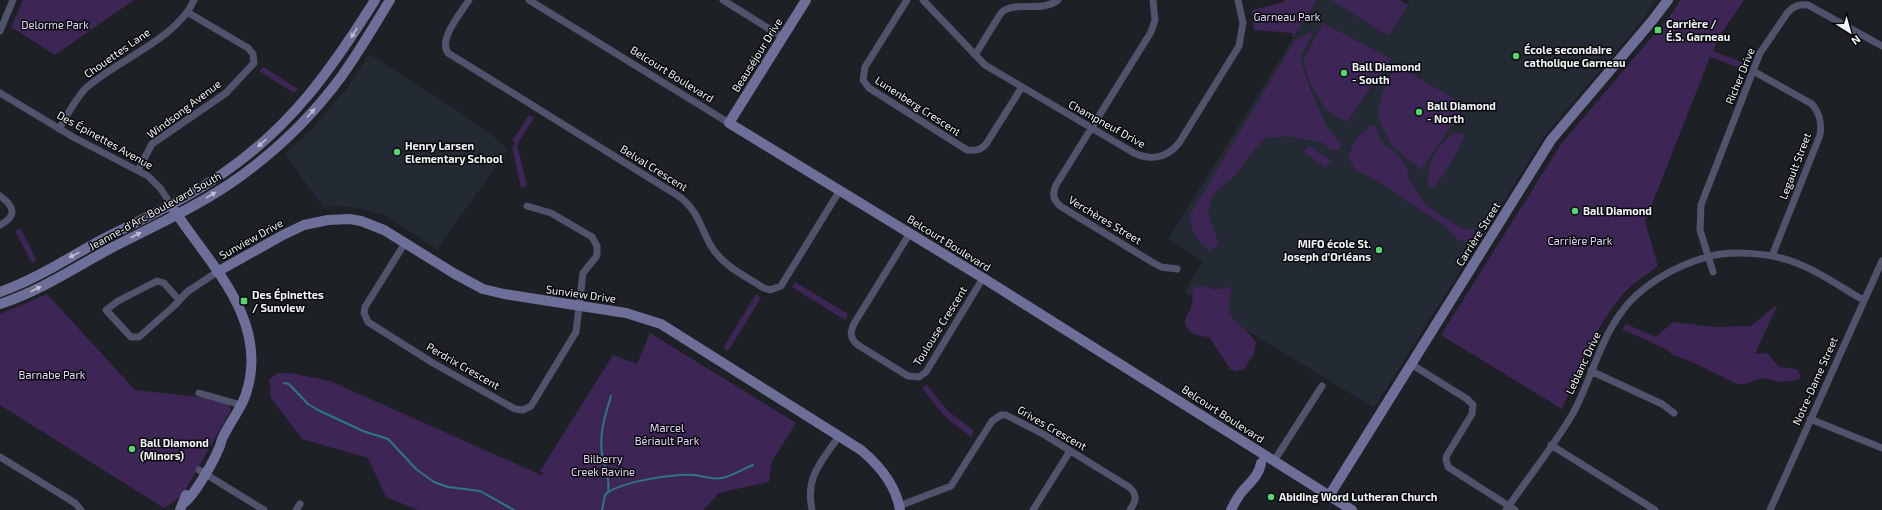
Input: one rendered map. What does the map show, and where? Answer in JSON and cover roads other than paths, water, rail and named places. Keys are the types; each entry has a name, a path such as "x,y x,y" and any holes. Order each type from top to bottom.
{"street":[{"path":"0,31 13,0"},
{"name":"Chouettes Lane","path":"60,130 86,88 166,33 187,12 194,0"},
{"name":"Jeanne-d'Arc Boulevard South","path":"0,292 197,190 234,165 286,121 326,75 375,0"},
{"name":"Jeanne-d'Arc Boulevard South","path":"0,304 33,291 214,194 242,175 278,146 307,118 341,77 390,0"},
{"name":"Belval Crescent","path":"469,0 446,37 444,46 448,53 680,197 694,211 711,246 726,264 764,288 770,290 781,286 840,190"},
{"name":"Belcourt Boulevard","path":"529,0 983,278 1263,459 1274,461 1352,510"},
{"path":"723,0 782,37"},
{"name":"Beauséjour Drive","path":"729,123 806,0"},
{"name":"Lunenberg Crescent","path":"907,0 865,67 863,80 869,88 968,150 973,151 979,150 986,144 1022,87"},
{"name":"Champneuf Drive","path":"923,0 975,55 997,73 1142,157 1158,157 1174,150 1239,46 1243,23 1238,0"},
{"path":"975,55 1006,7 1017,5 1049,5 1058,0"},
{"path":"1090,128 1153,26 1155,14 1153,0"},
{"name":"Carrière Street","path":"1329,496 1551,140 1668,0"},
{"name":"Richer Drive","path":"1708,256 1700,230 1701,205 1753,70 1764,47 1788,12 1794,6 1800,4 1813,7 1882,46"},
{"name":"Windsong Avenue","path":"138,170 152,144 226,93 254,63 253,54 248,48 187,12"},
{"name":"Legault Street","path":"1753,70 1812,104 1817,110 1821,126 1820,135 1772,256"},
{"name":"Des Épinettes Avenue","path":"0,93 60,130 138,170 156,184 217,272 243,314 250,334 252,365 250,381 241,405 222,438 214,445 202,472 186,495 182,506"},
{"name":"Verchères Street","path":"1090,128 1056,185 1053,191 1054,200 1060,206 1152,262 1162,267 1177,269"},
{"path":"0,196 9,203 12,211 10,217 0,225"},
{"path":"527,206 551,213 592,237 595,242 597,254 596,258 583,273 579,306"},
{"name":"Sunview Drive","path":"217,272 283,234 298,228 319,221 350,219 361,221 384,230 468,282 483,289 504,294 626,313 661,324 861,450 879,468 889,482 899,508"},
{"name":"Toulouse Crescent","path":"910,233 855,322 851,334 852,339 858,345 908,376 919,377 926,372 983,278"},
{"name":"Perdrix Crescent","path":"405,243 365,307 365,318 368,322 434,362 519,410 523,410 531,406 574,337 579,306"},
{"name":"Leblanc Drive","path":"1510,509 1572,415 1612,327 1629,303 1664,276 1708,256 1748,253 1772,256 1807,267 1863,300"},
{"path":"1708,256 1713,272"},
{"name":"Notre-Dame Street","path":"1770,510 1863,300 1882,261"},
{"path":"179,300 164,284 156,281 118,301 106,310 130,337 139,337 179,300 187,292 217,272"},
{"path":"1411,364 1471,402 1473,410 1472,414 1447,455 1446,463 1451,470 1510,509"},
{"path":"1591,371 1662,404 1674,413"},
{"path":"1274,461 1322,386"},
{"path":"199,393 241,405"},
{"name":"Grives Crescent","path":"899,508 951,486 992,421 1001,415 1010,417 1027,425 1133,490 1136,500 1130,510"},
{"path":"1810,419 1882,448"},
{"path":"812,510 809,495 811,479 839,436"},
{"path":"1551,445 1654,510"},
{"path":"1033,510 1070,450"},
{"path":"0,457 74,503 81,510"},
{"path":"1231,510 1242,492 1248,487 1260,469 1263,459"},
{"path":"202,472 264,510"}],"waterway":[{"path":"284,383 289,384 308,404 318,410 363,431 388,439 416,469 434,482 448,487 480,491 514,510"},
{"path":"608,492 608,478 602,455 601,439 603,425 611,396"},
{"path":"602,510 605,495 612,490 634,482 661,477 685,475 722,478 753,465"}],"place":[{"name":"Carrière / É.S. Garneau","path":"1658,30"},
{"name":"École secondaire catholique Garneau","path":"1516,56"},
{"name":"Ball Diamond - South","path":"1344,73"},
{"name":"Ball Diamond - North","path":"1419,112"},
{"name":"Henry Larsen Elementary School","path":"397,152"},
{"name":"Ball Diamond","path":"1575,211"},
{"name":"MIFO école St. Joseph d'Orléans","path":"1379,250"},
{"name":"Des Épinettes / Sunview","path":"244,301"},
{"name":"Ball Diamond (Minors)","path":"132,449"},
{"name":"Abiding Word Lutheran Church","path":"1271,497"}],"park label":[{"name":"Garneau Park","path":"1287,17"},
{"name":"Delorme Park","path":"55,25"},
{"name":"Carrière Park","path":"1580,241"},
{"name":"Barnabe Park","path":"52,375"},
{"name":"Marcel Bériault Park","path":"667,434"},
{"name":"Bilberry Creek Ravine","path":"603,465"}]}
